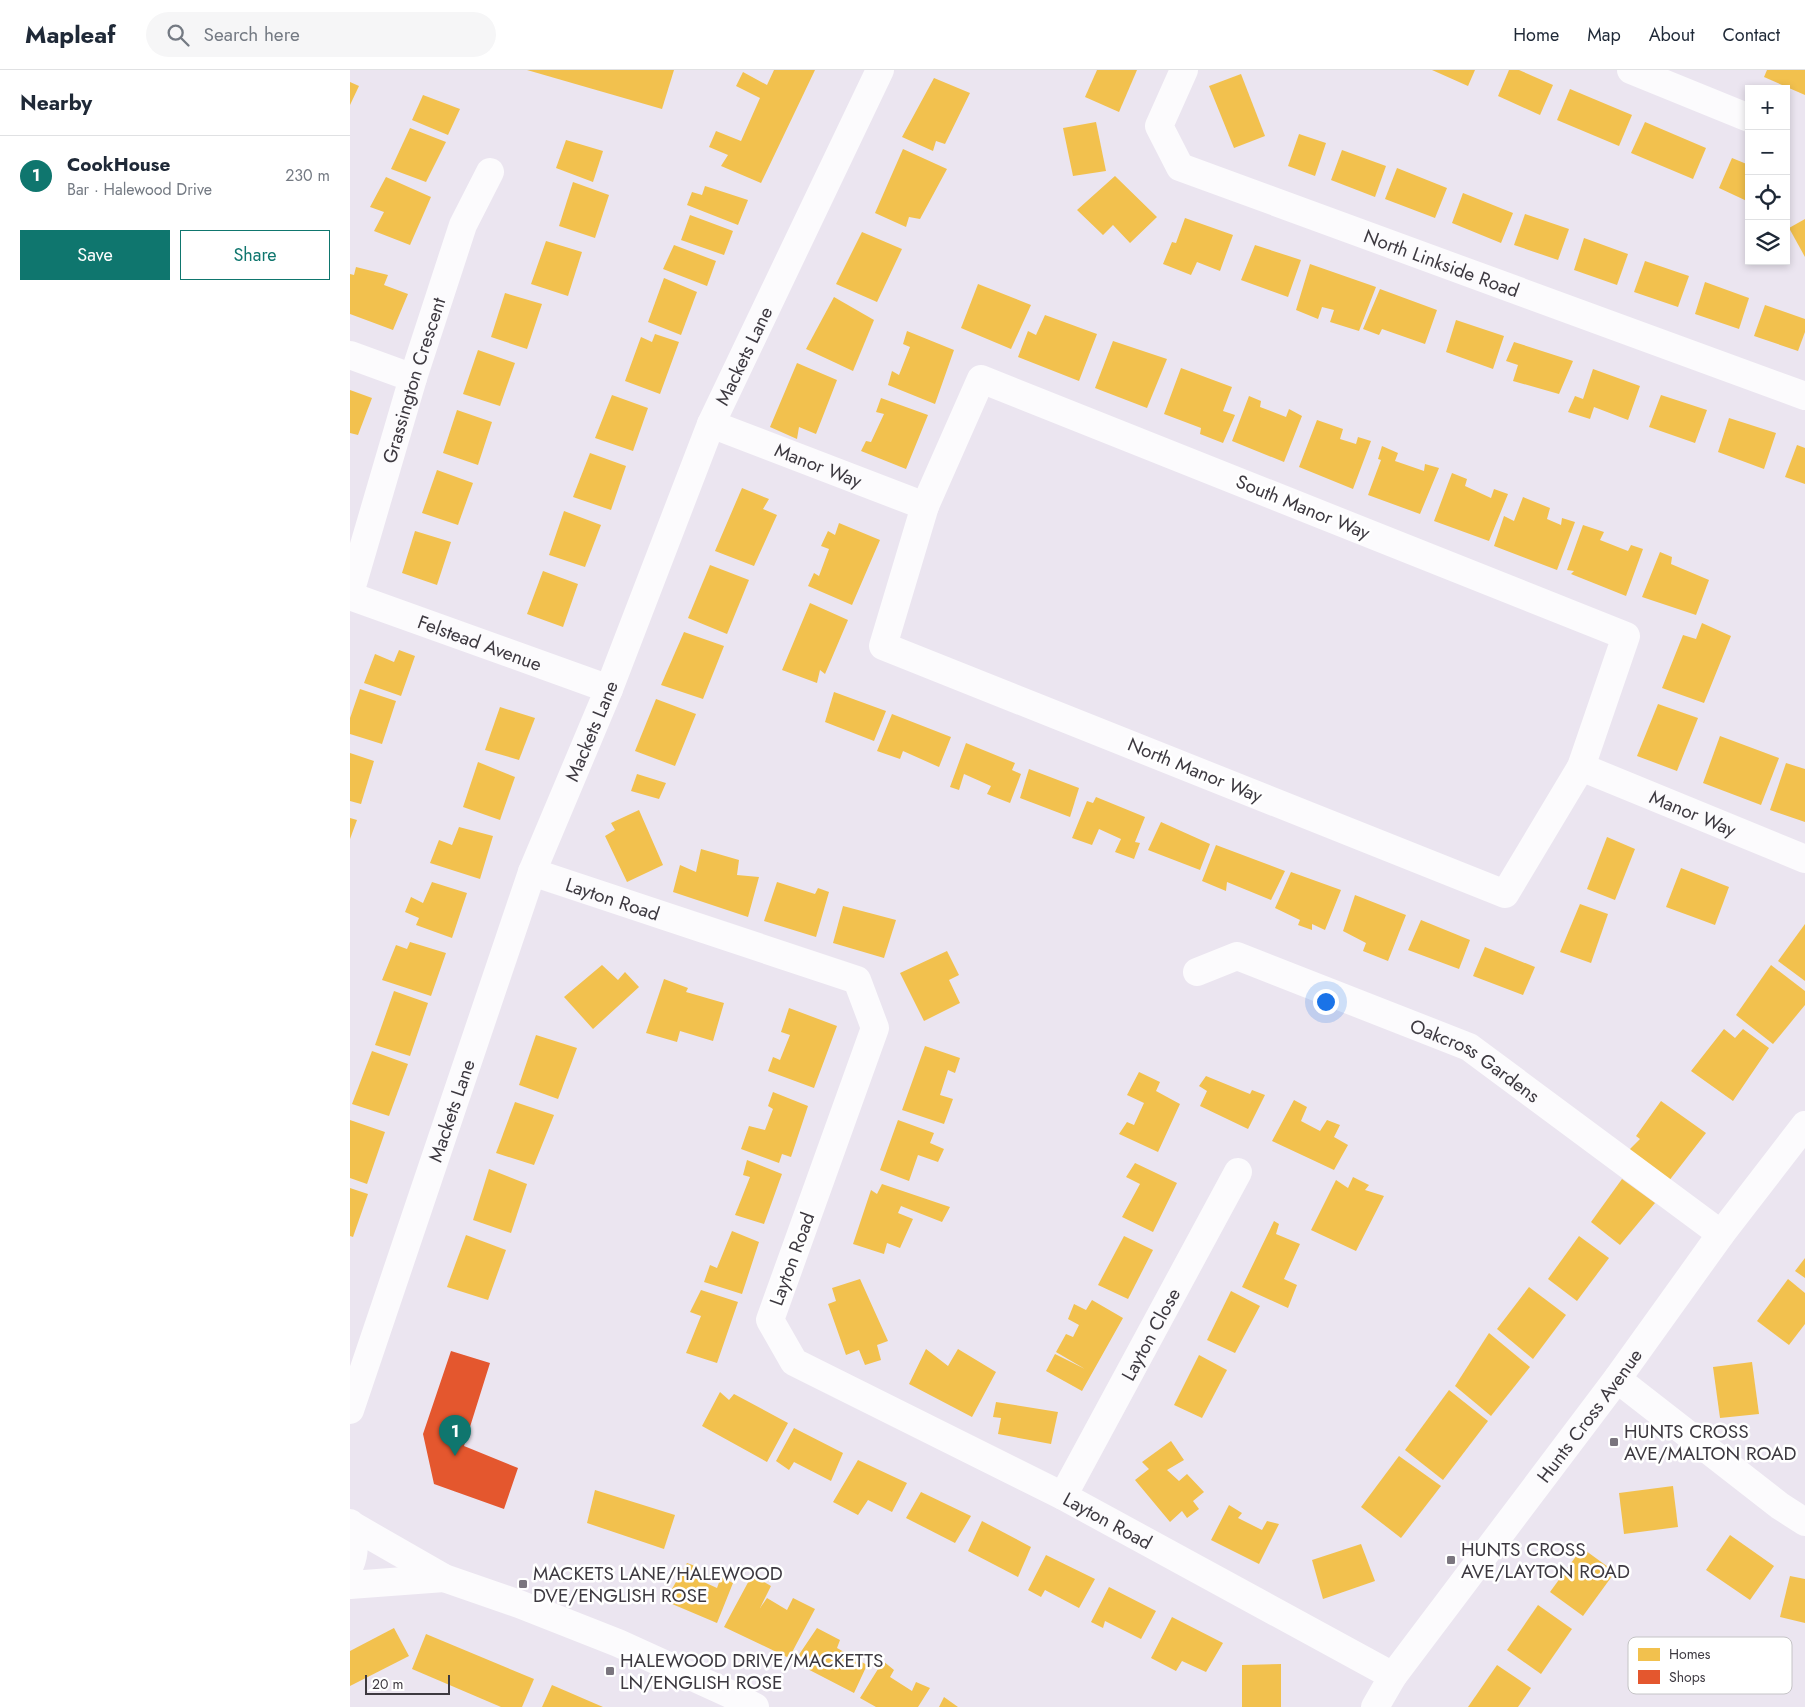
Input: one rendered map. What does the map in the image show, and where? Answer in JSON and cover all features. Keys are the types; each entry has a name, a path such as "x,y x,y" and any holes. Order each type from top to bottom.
{"street":[{"name":"Mackets Lane","path":"350,1410 532,872 609,688 711,424 880,70"},
{"name":"North Linkside Road","path":"1184,70 1159,126 1180,167 1805,396"},
{"path":"1630,70 1745,116"},
{"name":"Grassington Crescent","path":"350,595 413,378 463,225 490,172"},
{"path":"350,356 413,378"},
{"name":"South Manor Way","path":"925,506 981,378 1626,636 1581,767"},
{"name":"Manor Way","path":"711,424 925,506"},
{"name":"North Manor Way","path":"925,506 883,646 1505,894 1581,767"},
{"name":"Felstead Avenue","path":"350,595 609,688"},
{"name":"Manor Way","path":"1581,767 1805,859"},
{"name":"Layton Road","path":"532,872 857,980 875,1028 770,1320 794,1362 1063,1496 1393,1676"},
{"name":"Oakcross Gardens","path":"1197,972 1237,956 1469,1047 1721,1234"},
{"name":"Hunts Cross Avenue","path":"1375,1707 1393,1676 1617,1378 1721,1234 1805,1125"},
{"name":"Layton Close","path":"1063,1496 1238,1172"},
{"path":"1617,1378 1780,1506 1805,1522"},
{"path":"350,1524 354,1541 353,1558 350,1565"},
{"path":"350,1524 444,1578 618,1642 730,1700 755,1707"},
{"path":"350,1585 444,1578"}],"building: Homes":[{"path":"527,70 674,70 662,109"},
{"path":"774,70 815,70 761,183 721,166 728,155 709,147 716,131 741,141 760,98 736,86 743,72 767,85"},
{"path":"1097,70 1137,70 1119,112 1085,97"},
{"path":"1432,70 1475,70 1468,86"},
{"path":"1509,70 1519,70 1553,85 1540,115 1498,96"},
{"path":"1767,70 1805,70 1805,95 1790,88 1790,85 1782,85 1764,77"},
{"path":"1241,74 1265,136 1234,148 1209,86"},
{"path":"934,78 970,93 945,144 936,141 933,151 902,137"},
{"path":"350,82 359,86 350,105"},
{"path":"1570,89 1632,115 1619,146 1557,120"},
{"path":"423,95 460,109 448,135 412,120"},
{"path":"1096,122 1106,171 1073,176 1063,128"},
{"path":"1645,122 1706,148 1693,179 1631,153"},
{"path":"410,128 446,142 426,182 391,169"},
{"path":"1299,134 1326,143 1315,176 1288,166"},
{"path":"566,140 603,151 593,182 556,168"},
{"path":"903,149 947,169 920,219 909,217 906,227 875,213"},
{"path":"1342,150 1386,166 1375,197 1331,180"},
{"path":"1732,158 1745,163 1745,200 1719,188"},
{"path":"1397,168 1447,188 1435,218 1385,199"},
{"path":"1115,176 1157,217 1130,243 1113,225 1103,235 1077,210"},
{"path":"386,177 431,197 410,245 374,231 384,212 370,207"},
{"path":"573,182 609,195 595,238 559,226"},
{"path":"705,186 748,200 738,225 687,205 692,192 702,195"},
{"path":"1463,193 1513,213 1501,243 1452,223"},
{"path":"1525,214 1569,229 1558,260 1514,245"},
{"path":"690,215 733,231 724,255 681,240"},
{"path":"1185,218 1233,235 1220,271 1197,262 1191,275 1163,264 1172,242 1176,243"},
{"path":"1805,219 1805,257 1790,230 1790,227"},
{"path":"862,232 902,249 877,302 836,284"},
{"path":"1584,238 1628,254 1617,285 1574,270"},
{"path":"546,241 582,252 568,296 531,284"},
{"path":"674,245 716,261 707,286 663,269"},
{"path":"1255,245 1301,260 1288,297 1241,280"},
{"path":"1645,261 1689,276 1678,307 1634,292"},
{"path":"1310,264 1376,287 1359,331 1330,322 1334,310 1322,307 1318,319 1296,310"},
{"path":"356,267 388,275 384,285 408,294 393,330 350,314 350,274 354,275"},
{"path":"664,278 697,292 681,335 648,322"},
{"path":"1705,282 1749,298 1739,329 1695,314"},
{"path":"978,284 1031,305 1011,349 961,328"},
{"path":"1380,289 1437,310 1425,344 1382,329 1379,335 1363,329"},
{"path":"505,293 542,304 527,349 491,337"},
{"path":"834,297 874,320 853,371 806,349"},
{"path":"1765,305 1805,319 1805,332 1798,351 1754,336"},
{"path":"1045,315 1097,334 1079,381 1018,357 1028,331 1036,335"},
{"path":"1456,320 1504,336 1493,369 1446,352"},
{"path":"907,331 954,350 935,404 888,385 892,371 899,375 910,347 903,344"},
{"path":"655,334 679,342 660,394 625,381 641,337 652,342"},
{"path":"1113,341 1167,359 1147,408 1095,388"},
{"path":"1514,342 1573,361 1559,394 1513,381 1518,365 1506,361"},
{"path":"478,350 515,363 500,406 463,394"},
{"path":"797,363 837,380 816,434 799,427 797,439 770,427"},
{"path":"1181,368 1232,387 1223,411 1235,415 1223,443 1200,434 1201,428 1164,414"},
{"path":"1593,369 1640,386 1628,420 1594,407 1590,419 1568,412 1575,396 1583,399"},
{"path":"350,390 372,398 358,435 350,433"},
{"path":"612,395 648,408 633,451 595,438"},
{"path":"1661,395 1707,410 1695,443 1649,427"},
{"path":"1249,396 1261,401 1260,407 1286,417 1289,409 1302,416 1284,462 1232,441"},
{"path":"881,398 928,415 906,469 861,451 866,441 871,442 884,414 876,412"},
{"path":"457,410 492,422 478,465 443,453"},
{"path":"1729,418 1776,433 1764,469 1718,452"},
{"path":"1317,420 1343,429 1340,439 1356,444 1358,437 1371,441 1353,489 1299,467"},
{"path":"1797,445 1805,448 1805,484 1785,477"},
{"path":"1382,446 1398,453 1395,461 1424,471 1425,464 1439,468 1420,514 1368,495 1381,460 1378,459"},
{"path":"590,453 626,466 611,510 573,497"},
{"path":"437,470 473,483 458,525 422,513"},
{"path":"1452,473 1467,479 1465,486 1491,498 1494,489 1508,494 1489,541 1434,521"},
{"path":"742,488 769,499 763,509 777,515 754,566 715,551"},
{"path":"1523,497 1550,508 1547,519 1561,525 1562,518 1575,522 1557,570 1494,546 1504,516 1514,521"},
{"path":"564,511 601,525 585,567 549,555"},
{"path":"839,523 880,540 852,605 808,586 814,573 819,576 829,549 821,546 828,531 835,535"},
{"path":"1583,525 1604,532 1600,540 1628,551 1631,545 1643,549 1626,596 1571,574 1574,571 1567,570"},
{"path":"415,531 451,542 437,585 402,573"},
{"path":"1660,552 1672,557 1671,564 1709,580 1696,615 1642,597"},
{"path":"710,565 749,580 727,634 688,618"},
{"path":"543,571 578,584 563,627 527,614"},
{"path":"810,603 848,620 825,674 820,670 817,683 782,670"},
{"path":"1702,623 1731,636 1704,703 1662,688 1683,635 1696,639"},
{"path":"684,632 724,646 703,699 661,685"},
{"path":"399,650 415,656 401,696 364,683 375,654 394,662"},
{"path":"360,689 396,701 382,744 350,734 350,718"},
{"path":"834,692 886,711 874,741 825,722"},
{"path":"656,699 696,714 675,766 635,751"},
{"path":"1658,704 1698,718 1677,771 1637,756"},
{"path":"500,707 535,718 519,760 485,750"},
{"path":"892,714 951,737 939,767 903,751 900,759 877,751"},
{"path":"1720,736 1779,758 1761,805 1703,783"},
{"path":"966,743 1015,763 1012,770 1021,774 1010,803 987,794 991,786 964,774 959,790 950,787"},
{"path":"350,753 374,761 361,804 350,801"},
{"path":"478,762 515,777 500,820 463,807"},
{"path":"1786,763 1805,769 1805,822 1770,810"},
{"path":"1029,769 1079,788 1070,817 1020,798"},
{"path":"637,774 666,783 659,799 631,791"},
{"path":"1096,797 1145,817 1135,842 1140,843 1134,859 1115,852 1121,839 1099,829 1092,845 1072,838 1087,801 1093,803"},
{"path":"639,810 663,865 627,882 605,836 615,830 611,823"},
{"path":"350,818 357,820 350,839"},
{"path":"1161,822 1210,844 1200,870 1148,850"},
{"path":"459,827 493,836 480,879 430,863 439,840 452,845"},
{"path":"1607,837 1635,849 1615,900 1587,889"},
{"path":"1216,845 1285,871 1271,900 1227,882 1226,891 1202,881"},
{"path":"701,849 739,860 737,875 759,877 748,917 673,892 680,865 696,872"},
{"path":"1681,868 1729,887 1715,925 1666,907"},
{"path":"1291,872 1341,890 1325,930 1312,924 1312,930 1298,925 1300,920 1275,908"},
{"path":"432,882 467,893 452,938 416,925 419,918 405,912 411,897 423,903"},
{"path":"777,882 815,894 818,888 829,892 816,937 764,921"},
{"path":"1355,895 1406,915 1388,961 1363,951 1366,943 1343,931"},
{"path":"1580,904 1608,914 1591,963 1560,952"},
{"path":"843,906 896,920 884,958 833,943"},
{"path":"1421,920 1470,940 1459,969 1408,950"},
{"path":"1805,924 1805,981 1778,961"},
{"path":"410,942 446,953 431,996 382,980 396,945 407,949"},
{"path":"1485,947 1535,967 1523,995 1473,976"},
{"path":"947,951 959,975 949,980 960,1003 924,1021 900,973"},
{"path":"602,965 618,980 625,972 639,987 593,1029 564,997"},
{"path":"1771,965 1805,991 1805,1005 1773,1044 1736,1015"},
{"path":"664,979 688,988 686,992 724,1003 713,1041 680,1031 677,1042 646,1033"},
{"path":"394,991 428,1003 410,1056 375,1045"},
{"path":"789,1008 837,1026 814,1088 768,1071 773,1057 780,1060 790,1035 781,1032"},
{"path":"1724,1029 1735,1038 1743,1029 1769,1048 1733,1101 1691,1071"},
{"path":"536,1035 577,1048 558,1099 519,1085"},
{"path":"925,1046 960,1058 955,1073 948,1070 940,1095 953,1099 944,1124 902,1110"},
{"path":"372,1051 408,1064 389,1116 352,1104"},
{"path":"1139,1072 1160,1082 1156,1091 1180,1104 1158,1152 1119,1134 1127,1122 1134,1125 1144,1103 1127,1095"},
{"path":"1206,1076 1250,1094 1252,1090 1265,1095 1248,1129 1200,1106 1207,1091 1199,1086"},
{"path":"773,1092 808,1106 791,1157 782,1154 779,1163 741,1149 749,1126 765,1130 773,1109 768,1106"},
{"path":"1294,1100 1307,1107 1301,1121 1320,1131 1327,1120 1340,1125 1334,1137 1348,1145 1334,1170 1272,1141"},
{"path":"1661,1101 1706,1133 1665,1186 1624,1155 1640,1139 1636,1136"},
{"path":"515,1102 554,1115 534,1165 496,1153"},
{"path":"350,1120 385,1132 367,1184 350,1178"},
{"path":"898,1120 934,1133 930,1143 944,1149 938,1162 918,1155 909,1181 880,1170"},
{"path":"747,1160 782,1174 764,1224 735,1215 750,1177 743,1175"},
{"path":"1135,1163 1177,1183 1153,1232 1122,1217 1140,1184 1126,1177"},
{"path":"489,1169 527,1184 511,1233 473,1220"},
{"path":"1353,1177 1369,1185 1365,1190 1384,1196 1356,1251 1311,1230 1336,1180 1348,1188"},
{"path":"1622,1179 1655,1203 1620,1245 1591,1222"},
{"path":"882,1184 950,1207 942,1222 901,1206 898,1213 913,1219 900,1248 887,1243 884,1254 853,1244 871,1190 877,1194"},
{"path":"350,1188 368,1194 353,1237 350,1236"},
{"path":"1274,1221 1279,1224 1276,1234 1300,1244 1284,1279 1297,1285 1288,1308 1242,1287"},
{"path":"732,1231 759,1242 742,1294 704,1282 710,1265 717,1268"},
{"path":"466,1235 506,1250 488,1300 447,1287"},
{"path":"1124,1236 1153,1250 1128,1299 1098,1285"},
{"path":"1579,1236 1609,1258 1577,1301 1548,1279"},
{"path":"1805,1258 1805,1278 1795,1271"},
{"path":"860,1279 888,1341 877,1345 881,1360 865,1365 859,1350 846,1355 828,1304 836,1301 832,1288"},
{"path":"1788,1279 1805,1293 1805,1324 1789,1345 1757,1321"},
{"path":"1529,1287 1566,1315 1533,1359 1497,1329"},
{"path":"701,1290 738,1302 717,1363 686,1353 701,1316 690,1312"},
{"path":"1231,1291 1260,1306 1235,1353 1207,1340"},
{"path":"1092,1300 1123,1318 1082,1391 1046,1371 1055,1354 1085,1369 1056,1352 1066,1334 1073,1337 1079,1325 1068,1319 1074,1304 1086,1310"},
{"path":"1489,1333 1530,1367 1491,1416 1455,1386"},
{"path":"926,1349 948,1366 958,1349 996,1372 972,1417 909,1384"},
{"path":"1199,1355 1227,1370 1202,1418 1174,1405"},
{"path":"1752,1362 1759,1414 1720,1418 1713,1367"},
{"path":"1449,1390 1488,1421 1443,1480 1405,1450"},
{"path":"720,1392 729,1400 734,1394 788,1423 767,1462 702,1426"},
{"path":"996,1402 1058,1412 1051,1444 998,1434 1001,1418 993,1417"},
{"path":"794,1428 843,1453 831,1481 794,1462 789,1470 776,1461"},
{"path":"1171,1441 1184,1460 1167,1470 1179,1481 1187,1474 1204,1492 1193,1501 1199,1509 1187,1518 1182,1511 1170,1522 1135,1480 1149,1469 1142,1462"},
{"path":"1399,1456 1441,1486 1401,1538 1361,1507"},
{"path":"858,1460 907,1483 892,1512 868,1500 858,1515 833,1502"},
{"path":"1673,1486 1678,1527 1624,1534 1619,1493"},
{"path":"595,1490 675,1515 664,1549 587,1523"},
{"path":"921,1492 971,1516 955,1543 906,1518"},
{"path":"1229,1505 1242,1513 1238,1518 1262,1530 1267,1521 1279,1524 1259,1564 1211,1540"},
{"path":"982,1521 1031,1547 1018,1577 968,1551"},
{"path":"1730,1535 1774,1566 1750,1600 1706,1570"},
{"path":"1361,1544 1375,1581 1323,1599 1312,1560"},
{"path":"1582,1548 1615,1572 1583,1616 1550,1592"},
{"path":"1046,1555 1095,1579 1079,1608 1045,1590 1041,1597 1028,1590"},
{"path":"687,1563 698,1567 693,1577 717,1588 721,1577 733,1583 717,1623 665,1601"},
{"path":"752,1575 771,1586 760,1608 767,1598 787,1610 793,1598 815,1609 789,1658 724,1627"},
{"path":"1790,1576 1805,1579 1805,1623 1780,1617"},
{"path":"1109,1587 1156,1611 1141,1639 1105,1621 1103,1628 1091,1622"},
{"path":"1538,1605 1572,1629 1541,1674 1507,1650"},
{"path":"1172,1617 1223,1643 1206,1672 1182,1661 1176,1671 1151,1658"},
{"path":"394,1628 409,1656 350,1686 350,1651"},
{"path":"817,1628 840,1640 837,1648 867,1665 854,1693 794,1662"},
{"path":"426,1634 534,1679 522,1707 501,1707 412,1669"},
{"path":"883,1661 894,1670 890,1677 912,1691 916,1682 930,1688 918,1707 876,1707 860,1698"},
{"path":"1281,1664 1281,1707 1242,1707 1242,1665"},
{"path":"1497,1665 1531,1688 1518,1707 1468,1707"},
{"path":"552,1685 603,1707 542,1707"},
{"path":"944,1697 958,1707 939,1707"}],"building: Shops":[{"path":"451,1351 490,1363 464,1446 518,1468 504,1509 434,1484 423,1434"}],"place":[{"name":"HUNTS CROSS AVE/MALTON ROAD","path":"1614,1442"},
{"name":"CookHouse","path":"455,1456"},
{"name":"HUNTS CROSS AVE/LAYTON ROAD","path":"1451,1560"},
{"name":"MACKETS LANE/HALEWOOD DVE/ENGLISH ROSE","path":"523,1584"},
{"name":"HALEWOOD DRIVE/MACKETTS LN/ENGLISH ROSE","path":"610,1671"}]}
